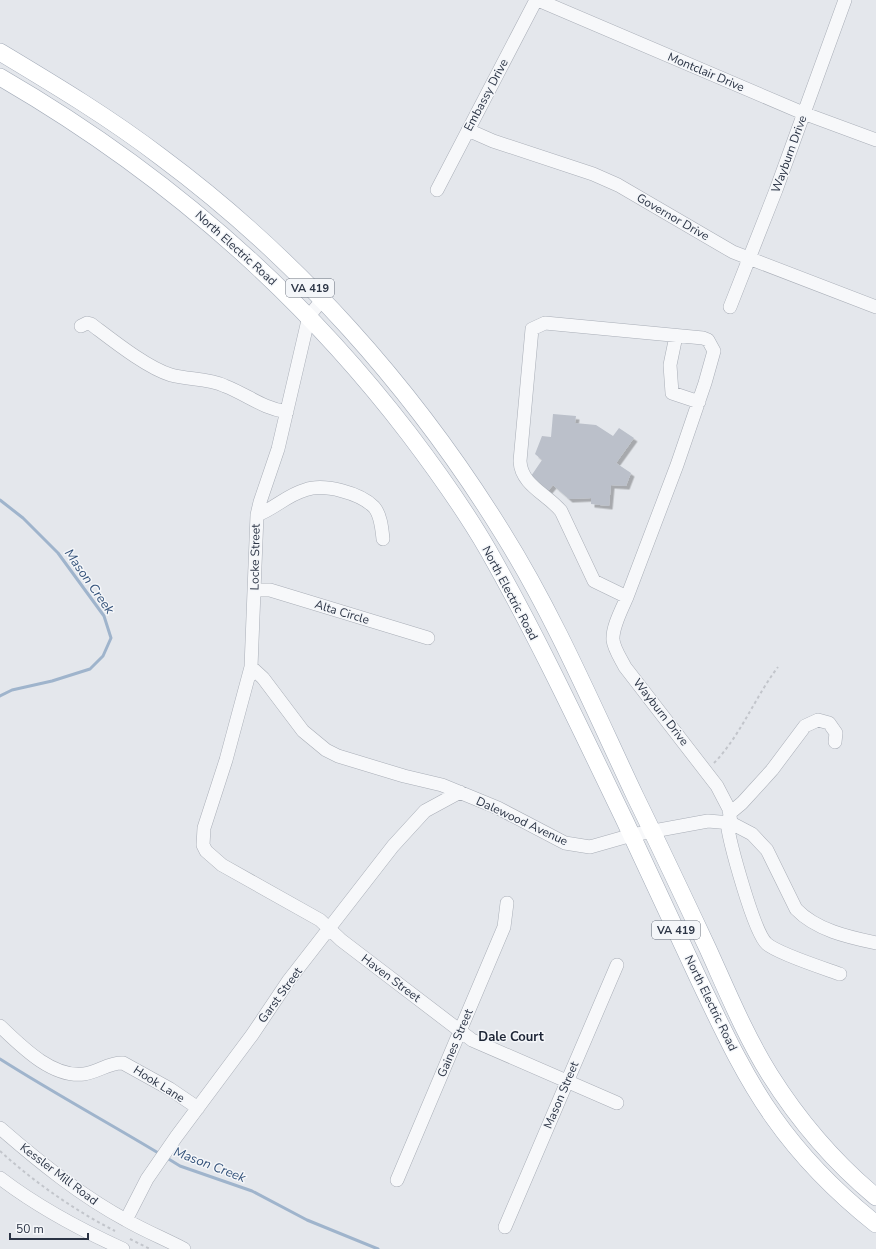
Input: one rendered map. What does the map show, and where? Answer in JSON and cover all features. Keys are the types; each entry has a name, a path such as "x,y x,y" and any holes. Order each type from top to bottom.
{"main road":[{"name":"North Electric Road","path":"0,52 82,102 160,156 242,222 322,300 365,346 410,401 442,443 503,533 542,600 739,1016 770,1074 813,1135 833,1158 876,1197"},
{"name":"North Electric Road","path":"0,77 60,112 154,178 236,246 309,316 388,407 454,497 488,549 579,727 710,1003 754,1088 777,1123 810,1163 831,1186 876,1224"}],"street":[{"name":"Montclair Drive","path":"537,0 803,113 876,140"},
{"name":"Embassy Drive","path":"437,190 537,0"},
{"name":"Wayburn Drive","path":"730,307 750,260 844,0"},
{"name":"Governor Drive","path":"468,130 493,141 593,174 618,185 733,252 750,260 876,307"},
{"name":"Locke Street","path":"207,819 232,739 251,667 257,516 260,502 278,449 309,316 322,300"},
{"path":"81,326 88,323 91,324 120,346 163,372 172,375 216,382 263,406 287,412"},
{"name":"Wayburn Drive","path":"627,597 594,581 561,511 553,502 527,481 520,471 532,329 545,323 703,338 712,345 714,355 699,402 677,465 627,597 617,622 613,640 618,655 625,667 723,795 729,820 736,865 753,916 764,941 774,948 840,974"},
{"path":"676,336 670,365 672,392 699,402"},
{"path":"257,516 304,490 324,487 352,495 374,508 378,513 383,539"},
{"name":"Alta Circle","path":"255,590 270,590 428,638"},
{"name":"Dalewood Avenue","path":"251,667 263,678 303,731 326,750 338,756 404,776 442,785 460,792 498,808 565,843 590,847 652,831 729,820 752,834 768,850 796,909 803,916 835,932 876,943"},
{"path":"729,820 772,770 805,726 818,720 829,723 836,733 835,742"},
{"name":"Garst Street","path":"126,1220 147,1179 176,1137 329,928 392,846 412,824 438,803 460,792"},
{"name":"Haven Street","path":"207,819 202,840 206,851 214,859 320,920 341,940 461,1030 472,1040 617,1103"},
{"name":"Gaines Street","path":"397,1180 504,927 507,903"},
{"name":"Mason Street","path":"505,1227 617,964"},
{"name":"Hook Lane","path":"0,1026 38,1058 66,1073 86,1073 120,1063 127,1064 170,1089 198,1108"},
{"name":"Kessler Mill Road","path":"0,1128 64,1179 95,1201 126,1220 184,1249"},
{"path":"0,1178 33,1202 61,1219 124,1243"}],"path":[{"path":"706,771 729,744 759,693 778,667"},
{"path":"0,1151 32,1178 73,1207 119,1233"},
{"path":"124,1243 150,1249"}],"building":[{"path":"553,414 576,416 575,423 596,425 613,436 619,428 634,438 616,463 631,473 626,486 611,485 609,506 591,504 591,498 569,499 553,485 548,491 529,479 542,460 535,454 542,436 551,437"}],"waterway":[{"name":"Mason Creek","path":"0,500 23,518 58,553 104,616 111,638 103,656 90,669 52,681 12,690 0,696"},
{"name":"Mason Creek","path":"0,1059 160,1154"},
{"name":"Mason Creek","path":"167,1158 180,1166 252,1191 307,1220 378,1249"}],"district":[{"name":"Dale Court","path":"511,1036"}]}
